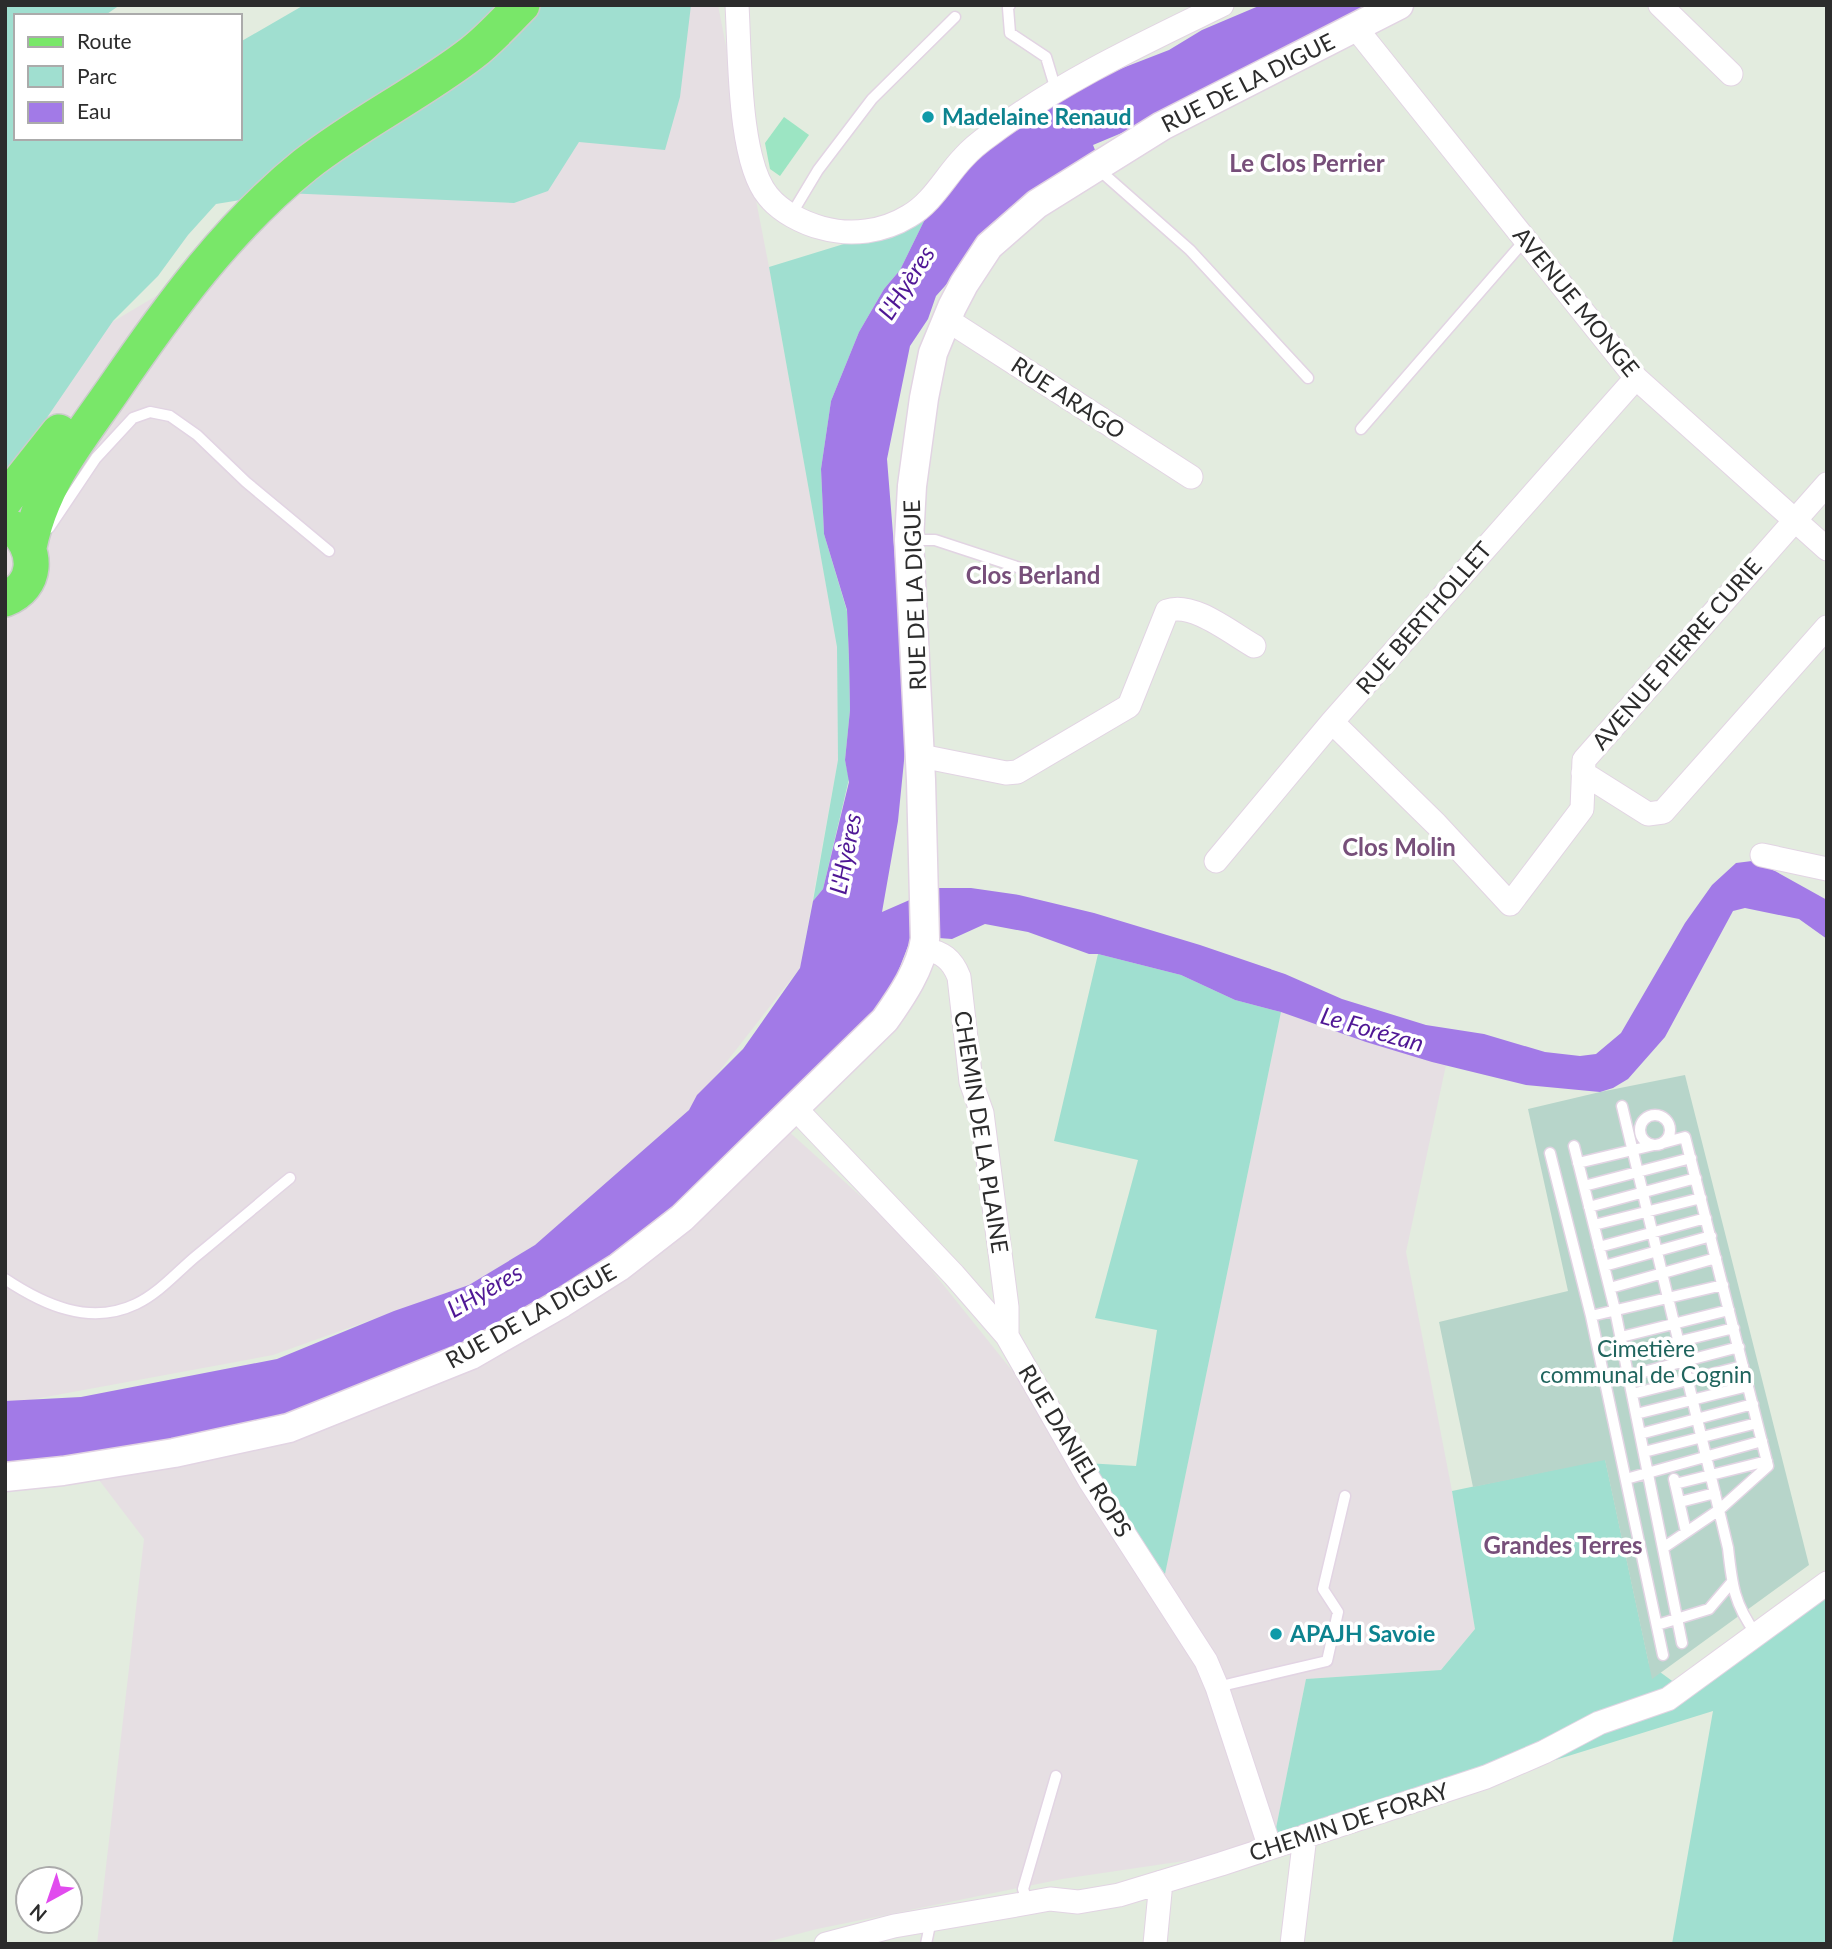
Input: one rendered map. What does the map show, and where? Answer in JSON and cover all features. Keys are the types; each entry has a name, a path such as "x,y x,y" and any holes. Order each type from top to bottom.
{"main road":[{"path":"5,500 109,366 210,228 267,168 306,138 443,54 501,5"},
{"path":"5,599 21,589 28,580 22,543 58,469 153,332 210,259 267,197 306,165 473,52 522,5"}],"street":[{"path":"737,5 748,151 756,175 768,197 791,215 841,233 862,232 897,223 912,215 929,200 963,157 989,135 1056,90 1135,47 1222,5"},
{"name":"RUE DE LA DIGUE","path":"5,1477 63,1471 174,1453 289,1428 471,1354 562,1303 625,1262 682,1218 886,1020 903,995 924,944 925,891 909,540 912,486 924,398 933,353 946,319 964,284 989,247 1037,204 1162,126 1399,5"},
{"path":"1660,5 1731,74"},
{"name":"AVENUE MONGE","path":"1355,27 1636,378 1827,549"},
{"name":"RUE ARAGO","path":"946,319 1191,477"},
{"name":"RUE BERTHOLLET","path":"1216,861 1332,722 1636,378"},
{"name":"AVENUE PIERRE CURIE","path":"1332,722 1436,824 1510,904 1582,809 1584,760 1827,484"},
{"path":"920,760 931,758 1006,773 1017,772 1129,706 1167,611 1177,607 1191,610 1254,646"},
{"path":"1583,773 1648,814 1663,813 1827,627"},
{"path":"1762,855 1827,869"},
{"name":"CHEMIN DE LA PLAINE","path":"924,944 953,962 959,977 971,1082 982,1112 1007,1307 1007,1336"},
{"name":"RUE DANIEL ROPS","path":"794,1107 954,1275 1007,1336 1090,1481 1206,1661 1270,1848"},
{"name":"CHEMIN DE FORAY","path":"826,1944 894,1926 1050,1899 1093,1901 1270,1848 1486,1777 1544,1752 1599,1723 1668,1699 1827,1583"},
{"path":"1292,1944 1305,1836"},
{"path":"1155,1944 1161,1882"}],"lane":[{"path":"1010,5 1010,33 1046,57 1056,90"},
{"path":"791,215 818,170 872,99 955,17"},
{"path":"1096,167 1190,250 1308,378"},
{"path":"1361,429 1525,240"},
{"path":"22,543 133,418 150,412 170,416 197,435 246,482 329,551"},
{"path":"909,540 935,540 1023,569"},
{"path":"1622,1106 1728,1548 1732,1582 1741,1614 1756,1634"},
{"path":"1578,1163 1685,1137 1768,1466 1719,1510 1663,1548"},
{"path":"1574,1146 1615,1310 1682,1643"},
{"path":"1550,1153 1591,1316 1663,1655"},
{"path":"1584,1186 1691,1158"},
{"path":"5,1279 45,1301 79,1314 111,1311 135,1305 163,1286 290,1178"},
{"path":"1590,1207 1696,1178"},
{"path":"1594,1226 1701,1198"},
{"path":"1600,1247 1706,1218"},
{"path":"1604,1266 1711,1236"},
{"path":"1609,1288 1716,1258"},
{"path":"1591,1316 1723,1285"},
{"path":"1621,1338 1730,1310"},
{"path":"1624,1355 1734,1328"},
{"path":"1629,1376 1739,1347"},
{"path":"1632,1394 1743,1366"},
{"path":"1636,1415 1748,1385"},
{"path":"1640,1434 1752,1404"},
{"path":"1644,1452 1758,1423"},
{"path":"1626,1479 1762,1441"},
{"path":"1675,1483 1766,1461"},
{"path":"1671,1466 1686,1532"},
{"path":"1680,1502 1715,1493"},
{"path":"1217,1687 1327,1661 1338,1612 1324,1589 1345,1496"},
{"path":"1657,1625 1709,1609 1732,1582"},
{"path":"1028,1903 1023,1889 1056,1776"},
{"path":"926,1944 931,1920"}],"shaded area":[{"path":"546,5 718,5 769,267 837,647 838,760 800,968 689,1110 535,1245 469,1285 273,1355 24,1401 5,1401 5,331 114,321 232,251 284,193"},
{"path":"1281,1012 1366,1042 1446,1065 1406,1252 1452,1491 1475,1629 1441,1670 1306,1679 1272,1848 1062,1879 817,1929 759,1944 97,1944 144,1539 96,1476 588,1302 689,1231 786,1129 896,1228 913,1247 1086,1463 1165,1573"}],"green space":[{"path":"5,5 120,5 107,14 14,14 14,140 242,140 242,41 304,5 691,5 680,97 665,150 579,142 548,191 514,203 284,193 216,204 188,235 158,276 113,321 5,479"},
{"path":"784,117 809,135 780,176 770,169 765,143"},
{"path":"925,219 900,270 884,289 859,332 831,401 821,469 824,534 847,611 850,710 845,760 849,779 823,889 813,901 838,760 837,647 769,267"},
{"path":"1098,954 1181,975 1235,1000 1281,1012 1165,1574 1086,1463 1136,1466 1157,1330 1095,1318 1138,1160 1054,1141"},
{"name":"Cimetière communal de Cognin","path":"1685,1075 1809,1565 1652,1679 1605,1460 1473,1487 1439,1322 1568,1291 1528,1109"},
{"path":"1605,1459 1649,1664 1690,1694 1827,1593 1827,1944 1672,1944 1713,1711 1272,1848 1306,1679 1441,1670 1475,1629 1452,1491"}],"water":[{"path":"1261,5 1375,5 1148,122 1093,145 1097,155 953,277 936,296 928,319 910,346 887,459 908,721 898,821 882,912 937,888 971,888 1019,895 1094,913 1200,945 1285,974 1342,999 1426,1025 1484,1034 1545,1052 1580,1056 1596,1054 1621,1033 1685,923 1712,885 1736,863 1752,861 1827,900 1827,939 1799,919 1745,908 1733,911 1665,1037 1628,1079 1600,1092 1526,1085 1432,1062 1281,1012 1235,1000 1181,975 1089,954 1028,932 985,924 952,939 912,936 892,987 876,1009 687,1195 610,1260 464,1347 289,1418 5,1470 5,1401 81,1397 277,1359 394,1311 469,1285 535,1245 689,1110 697,1095 743,1049 800,968 813,901 823,889 849,782 845,760 850,710 847,610 824,534 821,469 831,401 859,332 884,289 900,270 925,219 959,172 1005,133 1120,69 1169,50 1202,30"}],"place":[{"name":"Madelaine Renaud","path":"928,117"},
{"name":"APAJH Savoie","path":"1276,1634"}],"district":[{"name":"Le Clos Perrier","path":"1307,164"},
{"name":"Clos Berland","path":"1033,576"},
{"name":"Clos Molin","path":"1399,848"},
{"name":"Grandes Terres","path":"1563,1546"}],"water label":[{"name":"L'Hyères","path":"907,283"},
{"name":"L'Hyères","path":"846,854"},
{"name":"Le Forézan","path":"1372,1030"},
{"name":"L'Hyères","path":"485,1291"}]}
